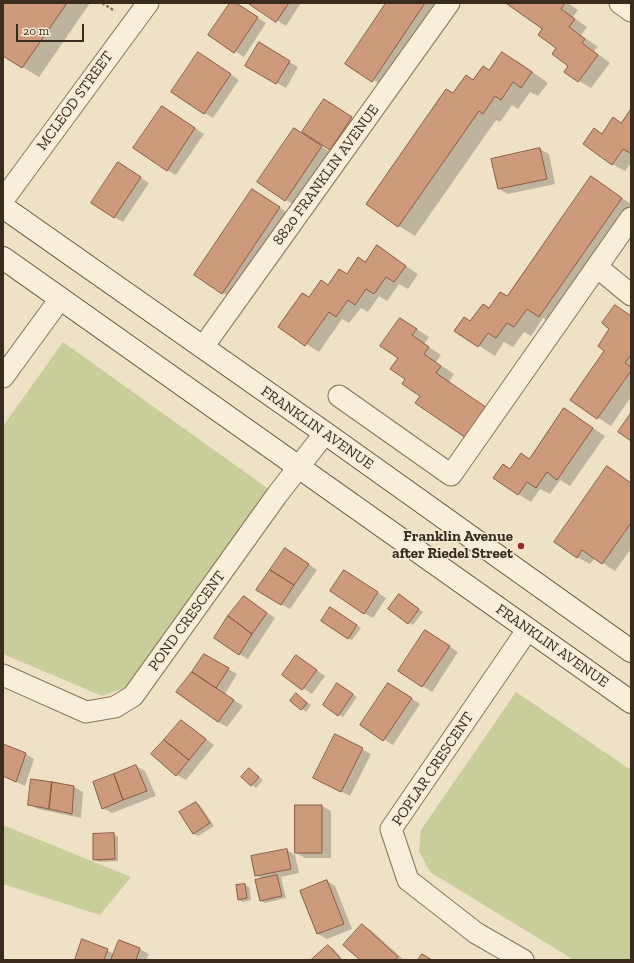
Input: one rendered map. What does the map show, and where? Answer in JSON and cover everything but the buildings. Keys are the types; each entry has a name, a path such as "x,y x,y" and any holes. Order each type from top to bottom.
{"main road":[{"name":"FRANKLIN AVENUE","path":"3,207 325,433 631,651"},
{"name":"FRANKLIN AVENUE","path":"3,258 631,702"}],"street":[{"name":"MCLEOD STREET","path":"3,200 148,3"},
{"name":"8820 FRANKLIN AVENUE","path":"202,348 449,3"},
{"path":"620,3 631,11"},
{"path":"339,396 451,475 631,218"},
{"path":"597,267 631,295"},
{"path":"3,377 60,299"},
{"name":"POND CRESCENT","path":"3,675 86,712 115,707 133,696 277,495 325,433"},
{"name":"POPLAR CRESCENT","path":"523,960 476,933 408,880 391,829 528,629"}],"green space":[{"path":"63,342 270,490 127,687 102,696 3,654 3,426"},
{"path":"516,692 631,770 631,960 574,960 430,872 419,851 421,830"},
{"path":"3,825 131,877 100,915 3,884"}],"place":[{"name":"Franklin Avenue after Riedel Street","path":"521,546"}]}
